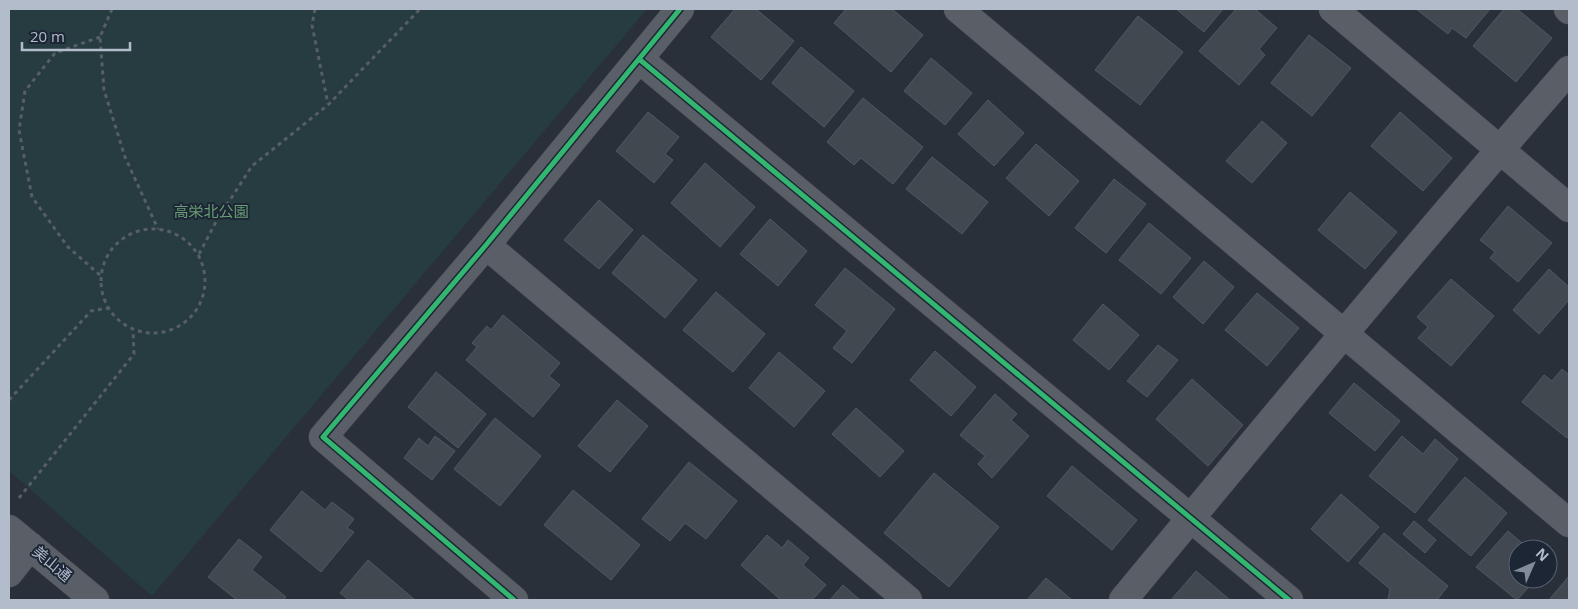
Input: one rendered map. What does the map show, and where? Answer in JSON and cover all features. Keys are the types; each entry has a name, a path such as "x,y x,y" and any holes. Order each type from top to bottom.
{"street":[{"path":"514,600 323,437 486,245 680,9"},
{"path":"958,9 1569,522"},
{"path":"1333,9 1569,208"},
{"path":"639,59 1289,600"},
{"path":"1123,600 1344,334 1569,70"},
{"path":"486,245 908,600"},
{"name":"美山通","path":"9,528 95,600"},
{"path":"9,573 30,546"}],"path":[{"path":"112,9 100,36 104,90 125,157 158,229"},
{"path":"315,9 312,25 328,105"},
{"path":"199,254 252,166 328,105 420,9"},
{"path":"100,36 55,53 25,91 19,130 32,198 68,247 101,276"},
{"path":"158,229 174,232 188,242 199,254 205,269 206,286 202,302 193,316 180,327 165,332 148,334 132,330 119,321 108,308 102,293 101,276 105,260 114,246 126,236 142,230 158,229"},
{"path":"9,400 91,311 108,308"},
{"path":"15,503 134,354 132,330"}],"green space":[{"name":"高栄北公園","path":"9,9 647,9 152,596 9,471"}],"building":[{"path":"735,9 756,9 794,41 761,80 711,37"},
{"path":"846,9 892,9 923,35 891,72 834,23"},
{"path":"1176,9 1223,9 1204,32"},
{"path":"1236,9 1255,9 1277,28 1259,49 1265,55 1239,85 1199,51"},
{"path":"1416,9 1490,9 1466,38 1452,28 1448,34"},
{"path":"1504,9 1517,9 1552,38 1516,82 1473,46"},
{"path":"1138,16 1183,52 1140,105 1095,70"},
{"path":"1309,35 1351,68 1312,116 1271,83"},
{"path":"801,47 854,91 824,127 772,83"},
{"path":"931,58 972,93 945,125 904,91"},
{"path":"863,98 923,147 893,184 861,158 854,165 827,142"},
{"path":"988,100 1024,133 994,166 958,134"},
{"path":"648,112 679,137 665,154 673,160 654,183 616,151"},
{"path":"1400,112 1452,158 1423,191 1371,146"},
{"path":"1262,121 1287,143 1252,183 1226,161"},
{"path":"1036,144 1079,181 1049,216 1006,178"},
{"path":"932,157 988,202 962,234 906,189"},
{"path":"705,163 755,207 720,247 671,203"},
{"path":"1114,179 1146,204 1106,253 1075,228"},
{"path":"1350,192 1397,232 1365,269 1318,230"},
{"path":"599,200 633,230 599,269 564,240"},
{"path":"1508,206 1552,243 1518,282 1490,258 1495,252 1480,240"},
{"path":"770,219 807,251 778,286 740,254"},
{"path":"1149,223 1191,258 1161,294 1119,260"},
{"path":"643,235 697,280 665,318 612,273"},
{"path":"1204,261 1234,287 1203,324 1173,297"},
{"path":"845,268 895,309 852,363 833,348 847,331 815,305"},
{"path":"1549,269 1569,287 1569,300 1539,334 1513,310"},
{"path":"1451,279 1494,316 1451,366 1418,338 1428,327 1417,317"},
{"path":"716,292 765,334 733,372 683,330"},
{"path":"1257,293 1299,328 1267,366 1225,330"},
{"path":"1103,304 1139,335 1109,370 1073,340"},
{"path":"503,315 560,363 549,376 560,385 533,417 466,360 477,347 472,343 487,326 491,330"},
{"path":"1158,345 1178,360 1147,397 1127,381"},
{"path":"935,351 976,387 951,416 910,380"},
{"path":"779,352 825,391 794,427 749,388"},
{"path":"1562,369 1569,375 1569,435 1567,438 1522,402 1544,375 1552,381"},
{"path":"436,372 486,414 458,448 408,407"},
{"path":"1192,379 1243,425 1208,466 1156,419"},
{"path":"1354,383 1400,421 1375,451 1329,413"},
{"path":"995,394 1017,414 1011,420 1029,436 992,478 978,464 985,456 960,435"},
{"path":"617,400 648,426 610,472 578,446"},
{"path":"856,408 904,451 880,477 832,434"},
{"path":"495,418 541,456 500,506 454,469"},
{"path":"435,436 455,451 432,480 404,458 419,438 428,446"},
{"path":"1402,436 1423,454 1435,439 1458,459 1415,513 1369,476"},
{"path":"689,462 737,501 706,539 685,523 670,541 642,519"},
{"path":"1072,466 1137,520 1112,550 1047,496"},
{"path":"934,473 999,527 949,587 884,533"},
{"path":"1465,477 1507,513 1471,556 1428,520"},
{"path":"573,490 640,545 611,580 544,525"},
{"path":"302,491 325,510 332,502 354,519 347,528 354,532 321,572 270,530"},
{"path":"1341,494 1379,527 1348,562 1311,529"},
{"path":"1414,521 1436,540 1425,553 1403,534"},
{"path":"1508,531 1517,539 1508,539 1508,589 1527,589 1517,600 1476,567"},
{"path":"1384,533 1448,586 1437,600 1388,600 1390,589 1359,563"},
{"path":"767,535 782,548 788,540 809,558 803,565 826,585 812,600 781,600 741,565"},
{"path":"239,539 262,557 252,570 286,597 283,600 237,600 208,577"},
{"path":"368,560 415,600 349,600 340,593"},
{"path":"1196,571 1230,600 1171,600"},
{"path":"1569,576 1569,600 1549,600"},
{"path":"1046,578 1072,600 1027,600"},
{"path":"843,585 860,600 830,600"}],"cycle path":[{"path":"514,600 323,437 486,245 680,9"},
{"path":"639,59 1289,600"}]}
